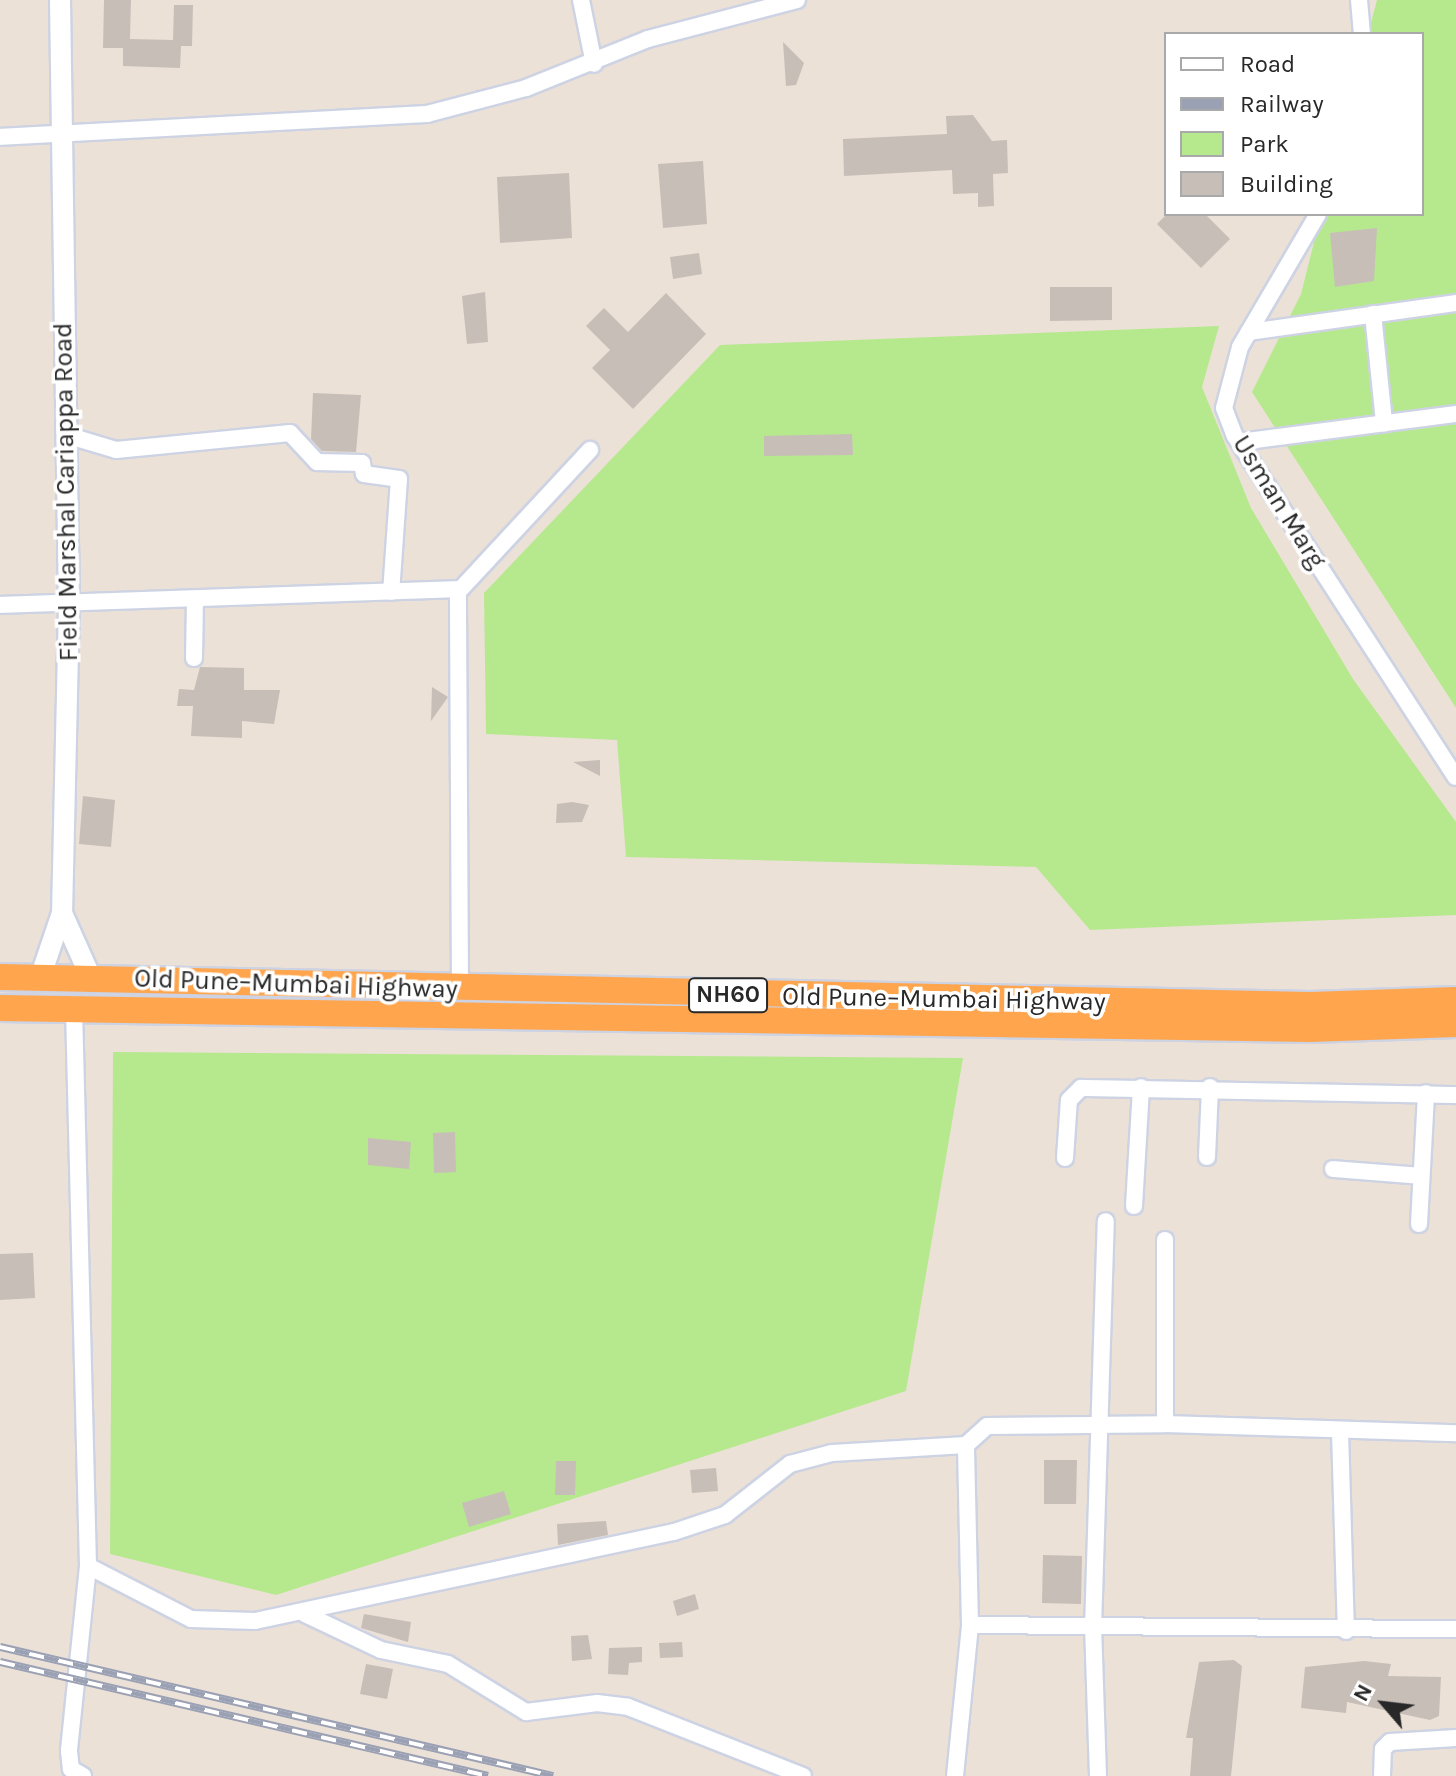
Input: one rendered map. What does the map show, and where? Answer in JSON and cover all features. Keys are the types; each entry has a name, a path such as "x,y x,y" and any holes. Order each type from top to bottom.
{"highway":[{"name":"Old Pune–Mumbai Highway","path":"0,977 1310,1005 1456,1000"},
{"name":"Old Pune–Mumbai Highway","path":"0,1008 1310,1029 1456,1024"}],"street":[{"name":"Field Marshal Cariappa Road","path":"60,0 69,606 62,913 91,978"},
{"path":"581,0 594,64"},
{"path":"0,137 427,114 594,64 648,39 797,0"},
{"path":"1359,0 1362,32"},
{"name":"Usman Marg","path":"1317,216 1249,332 1225,394 1224,408 1240,442 1456,777"},
{"path":"1249,332 1456,303"},
{"path":"1373,314 1384,423"},
{"path":"1240,442 1456,414"},
{"path":"66,435 116,450 290,433 317,462 362,463 364,474 399,479 391,592"},
{"path":"460,988 454,727 460,589 590,450"},
{"path":"0,605 69,606 460,589"},
{"path":"194,658 195,600"},
{"path":"40,978 62,913"},
{"path":"72,1774 88,1566 74,1009"},
{"path":"1134,1206 1141,1087"},
{"path":"1207,1157 1210,1087"},
{"path":"1065,1158 1075,1090 1210,1087 1456,1095"},
{"path":"1419,1224 1426,1093"},
{"path":"1333,1169 1421,1176"},
{"path":"1098,1776 1093,1628 1103,1426 1106,1221"},
{"path":"1165,1240 1165,1424"},
{"path":"88,1566 191,1619 218,1623 305,1614 366,1595 703,1524 725,1515 769,1475 820,1456 966,1445 987,1426 1165,1424 1456,1433"},
{"path":"1340,1431 1346,1631"},
{"path":"955,1776 970,1625 966,1445"},
{"path":"305,1614 381,1650 448,1664 526,1712 597,1703 628,1707 803,1776"},
{"path":"970,1625 1346,1631 1456,1629"},
{"path":"1382,1776 1383,1749 1390,1742 1456,1738"}],"green space":[{"path":"1377,0 1456,0 1456,708 1252,392 1301,294 1320,216 1424,216 1424,32 1369,32"},
{"path":"1219,326 1202,387 1251,508 1353,679 1456,822 1456,915 1090,930 1036,867 626,857 617,740 486,734 484,593 720,345"},
{"path":"113,1052 963,1058 906,1391 276,1595 110,1554"}],"building":[{"path":"104,0 131,0 130,39 173,40 174,5 193,5 192,46 181,46 180,68 123,66 123,48 103,48"},
{"path":"783,42 804,63 796,85 786,86"},
{"path":"973,115 992,141 1007,140 1008,173 993,174 994,206 978,207 978,193 953,194 952,170 844,176 843,139 947,134 946,116"},
{"path":"703,161 707,224 663,228 658,164"},
{"path":"569,173 572,238 500,243 497,177"},
{"path":"1165,216 1207,216 1230,239 1201,268 1157,224"},
{"path":"1377,228 1374,281 1335,287 1330,233"},
{"path":"699,253 702,274 673,279 670,257"},
{"path":"1050,287 1112,287 1112,320 1050,321"},
{"path":"485,292 488,342 467,344 462,296"},
{"path":"666,293 706,334 633,409 592,368 610,350 586,326 604,308 628,332"},
{"path":"313,393 361,395 356,452 322,451 311,439"},
{"path":"852,434 853,455 764,456 764,436"},
{"path":"200,667 244,668 244,690 280,690 274,724 242,721 242,738 191,736 193,706 177,706 179,689 194,690"},
{"path":"432,687 448,697 431,721"},
{"path":"600,760 600,776 573,762"},
{"path":"83,796 115,800 111,847 79,844"},
{"path":"572,802 589,805 582,822 556,823 557,804"},
{"path":"455,1132 456,1172 434,1173 433,1133"},
{"path":"368,1138 411,1142 409,1169 368,1165"},
{"path":"33,1253 35,1298 0,1300 0,1254"},
{"path":"1044,1460 1077,1460 1076,1504 1044,1504"},
{"path":"556,1461 576,1461 575,1495 555,1495"},
{"path":"716,1468 718,1491 692,1493 690,1470"},
{"path":"504,1491 511,1514 469,1527 462,1503"},
{"path":"606,1521 608,1535 558,1545 557,1524"},
{"path":"1043,1555 1082,1556 1081,1604 1042,1603"},
{"path":"695,1594 699,1609 677,1616 673,1601"},
{"path":"364,1614 411,1622 408,1642 361,1628"},
{"path":"588,1635 592,1659 572,1661 571,1636"},
{"path":"682,1642 683,1657 660,1658 659,1643"},
{"path":"642,1647 642,1662 629,1663 628,1675 608,1674 609,1648"},
{"path":"1234,1660 1242,1666 1231,1776 1190,1776 1193,1738 1186,1738 1199,1662"},
{"path":"1364,1661 1391,1664 1388,1676 1441,1677 1439,1716 1430,1720 1347,1702 1346,1713 1301,1708 1305,1667"},
{"path":"366,1664 393,1669 387,1699 360,1694"}],"railway":[{"path":"0,1647 553,1776"},
{"path":"0,1662 488,1776"}]}
